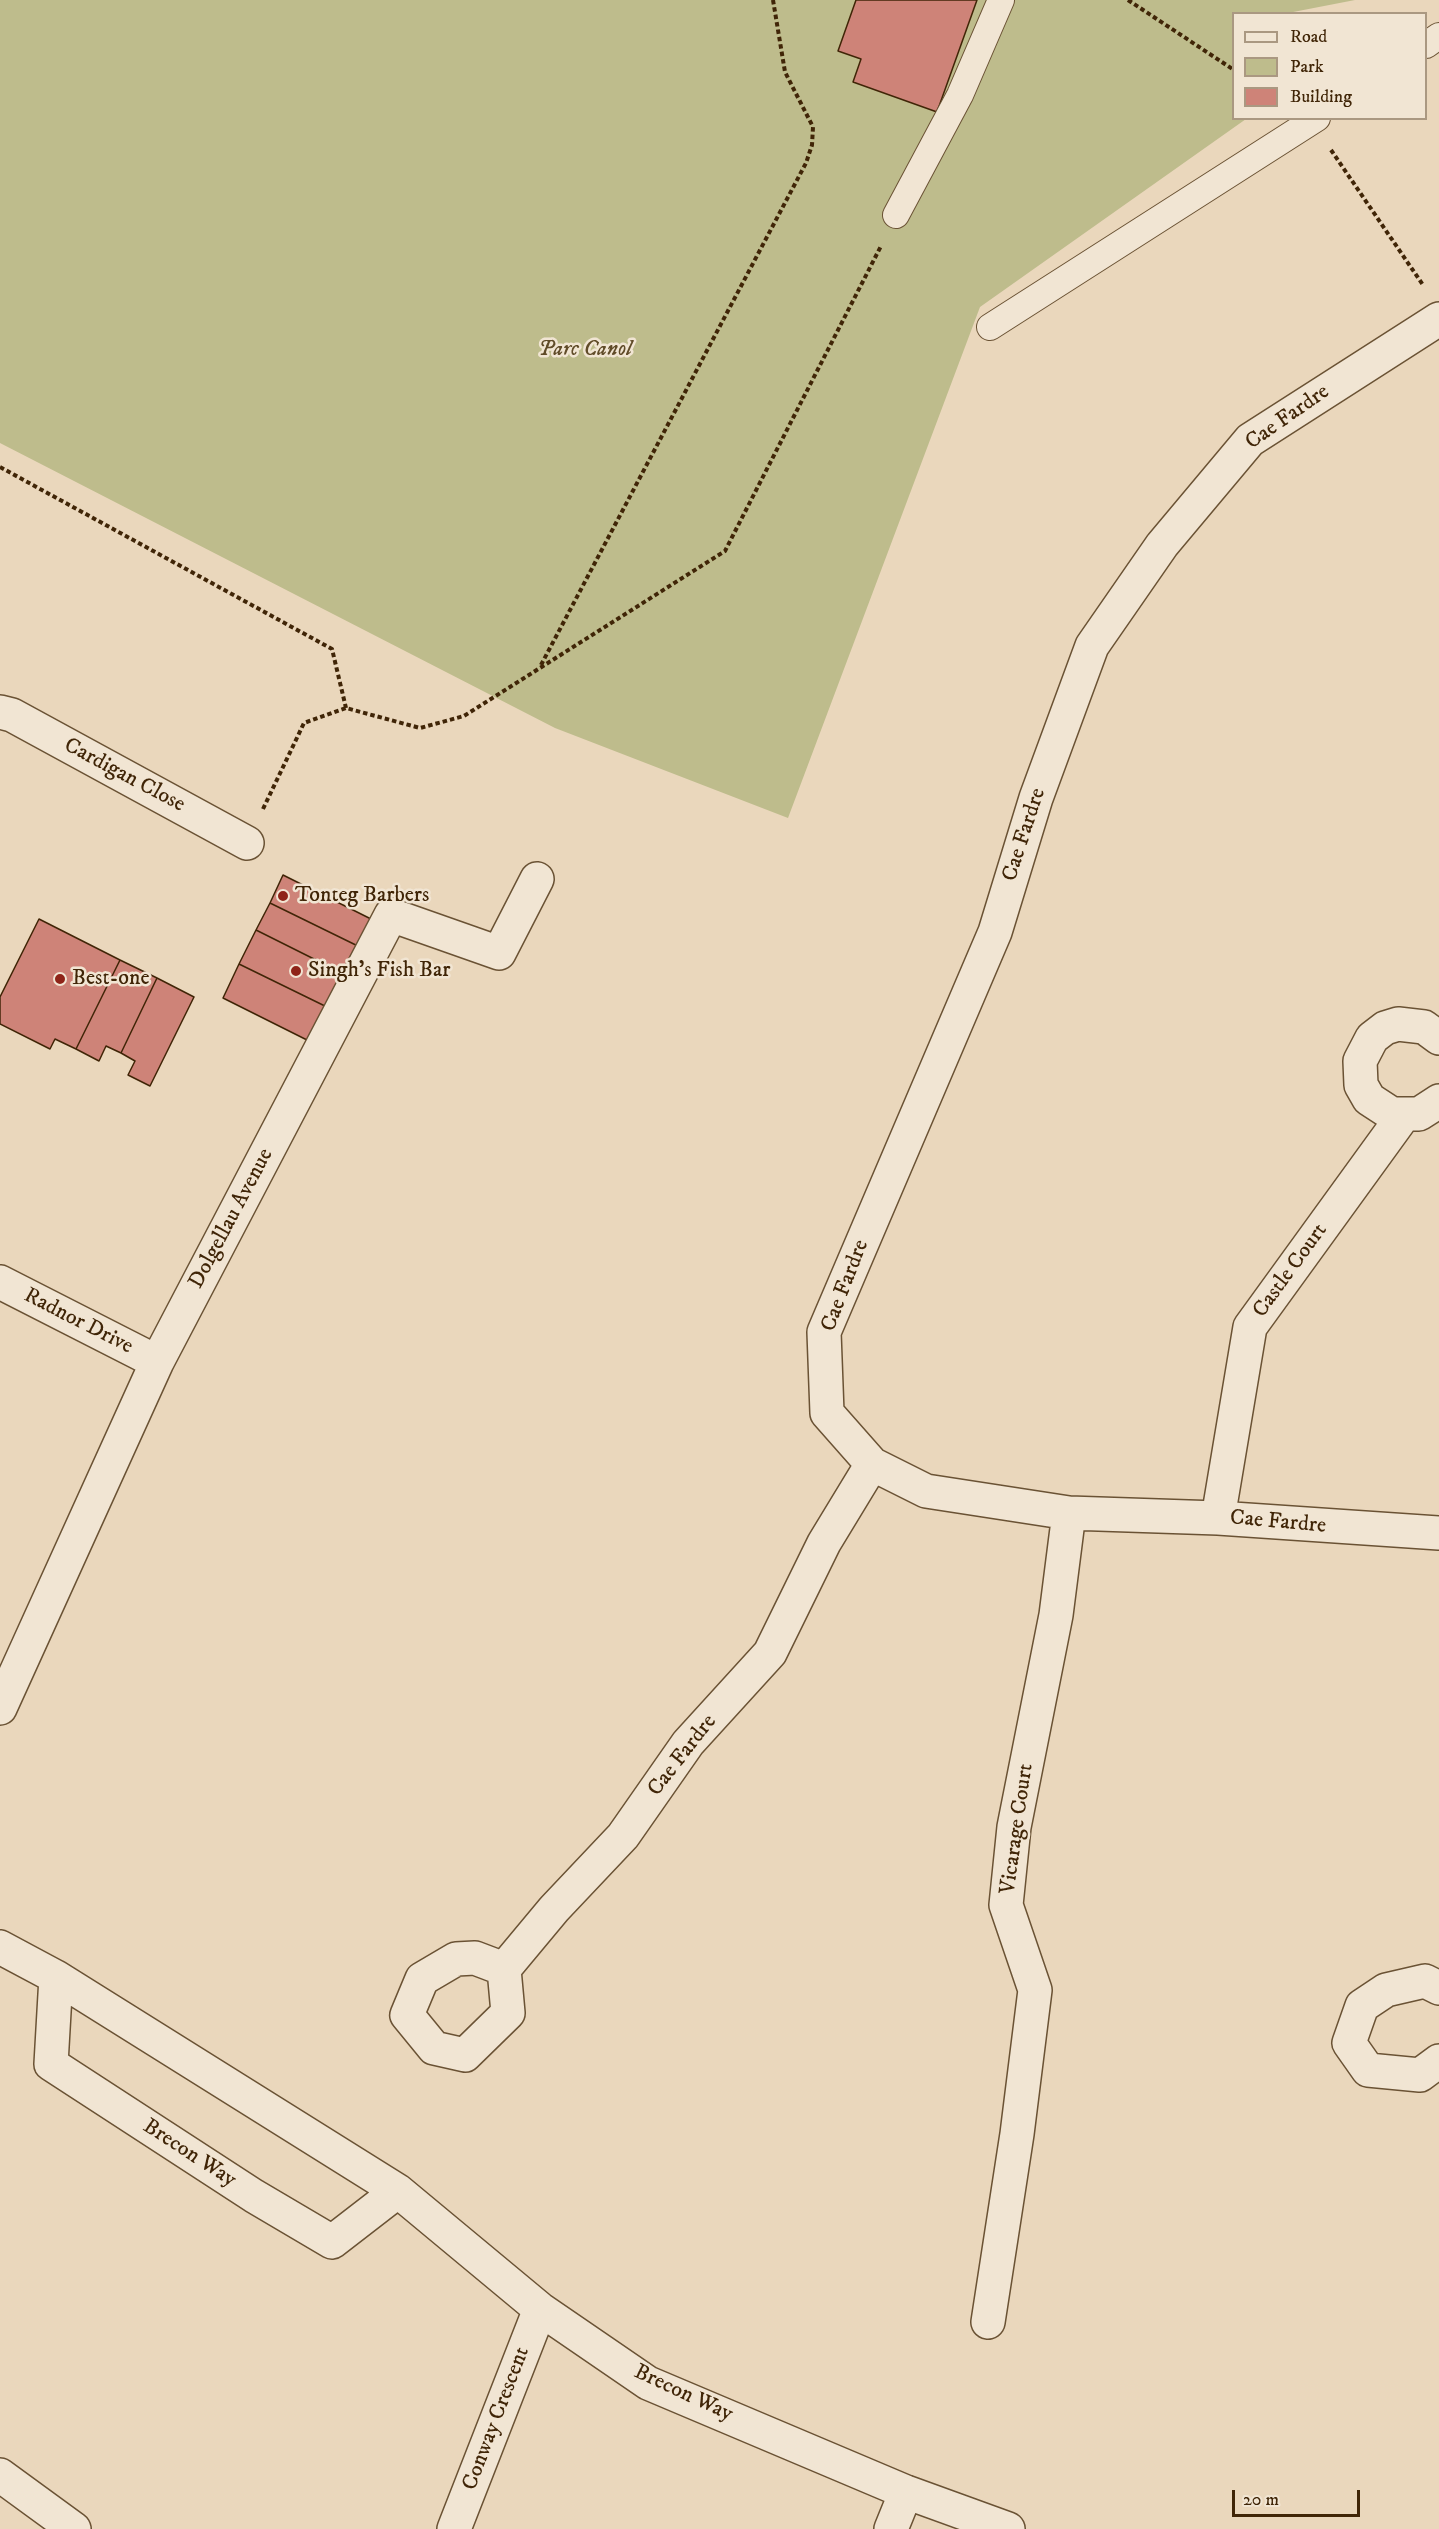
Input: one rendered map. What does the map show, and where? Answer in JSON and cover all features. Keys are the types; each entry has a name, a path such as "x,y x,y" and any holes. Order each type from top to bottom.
{"street":[{"name":"Cae Fardre","path":"1439,319 1250,440 1162,545 1092,646 1036,798 995,932 824,1332 827,1413 872,1464 926,1491 1069,1513 1218,1518 1439,1533"},
{"name":"Cardigan Close","path":"0,712 12,715 247,843"},
{"name":"Dolgellau Avenue","path":"0,1708 157,1362 391,915 499,953 537,879"},
{"path":"1439,1038 1424,1027 1398,1024 1385,1028 1366,1046 1360,1061 1361,1085 1369,1099 1378,1107 1392,1114 1403,1116 1419,1114 1439,1101"},
{"name":"Castle Court","path":"1218,1518 1250,1327 1403,1116"},
{"name":"Radnor Drive","path":"0,1282 157,1362"},
{"name":"Cae Fardre","path":"504,1969 554,1909 623,1836 688,1743 770,1653 824,1543 872,1464"},
{"name":"Vicarage Court","path":"988,2322 1017,2134 1035,1990 1006,1905 1014,1827 1056,1615 1069,1513"},
{"name":"Brecon Way","path":"0,1947 56,1977 398,2191 540,2309 648,2383 906,2492 1008,2529"},
{"name":"Brecon Way","path":"56,1977 51,2064 254,2196 332,2242 398,2191"},
{"path":"1439,1988 1425,1981 1386,1990 1362,2006 1349,2043 1368,2070 1420,2075 1439,2061"},
{"name":"Conway Crescent","path":"454,2529 540,2309"},
{"path":"0,2475 74,2529"},
{"path":"891,2529 906,2492"}],"lane":[{"path":"896,215 960,95 1001,0"},
{"path":"990,327 1315,120"}],"path":[{"path":"541,666 809,154 813,127 785,72 773,0"},
{"path":"1128,0 1232,69"},
{"path":"1315,120 1426,288"},
{"path":"247,843 304,723 346,708 420,728 464,716 725,551 896,215"},
{"path":"0,468 332,649 346,708"}],"green space":[{"name":"Parc Canol","path":"0,0 1355,0 1293,12 1232,12 1232,120 1245,120 980,307 788,818 555,728 0,443"}],"building":[{"path":"856,0 977,0 937,112 853,82 861,59 838,51"},
{"path":"283,875 379,923 366,950 270,903"},
{"path":"270,903 366,950 352,978 256,930"},
{"name":"Best-one","path":"39,919 120,960 76,1049 55,1039 50,1049 0,1024 0,997"},
{"name":"Singh's Fish Bar","path":"256,930 352,978 329,1008 239,964"},
{"path":"120,960 157,978 121,1053 106,1046 99,1061 76,1049"},
{"path":"239,964 329,1008 319,1046 223,998"},
{"path":"157,978 194,997 150,1086 128,1075 135,1061 121,1053"}],"place":[{"name":"Tonteg Barbers","path":"283,896"},
{"name":"Singh's Fish Bar","path":"296,971"},
{"name":"Best-one","path":"60,979"}]}
